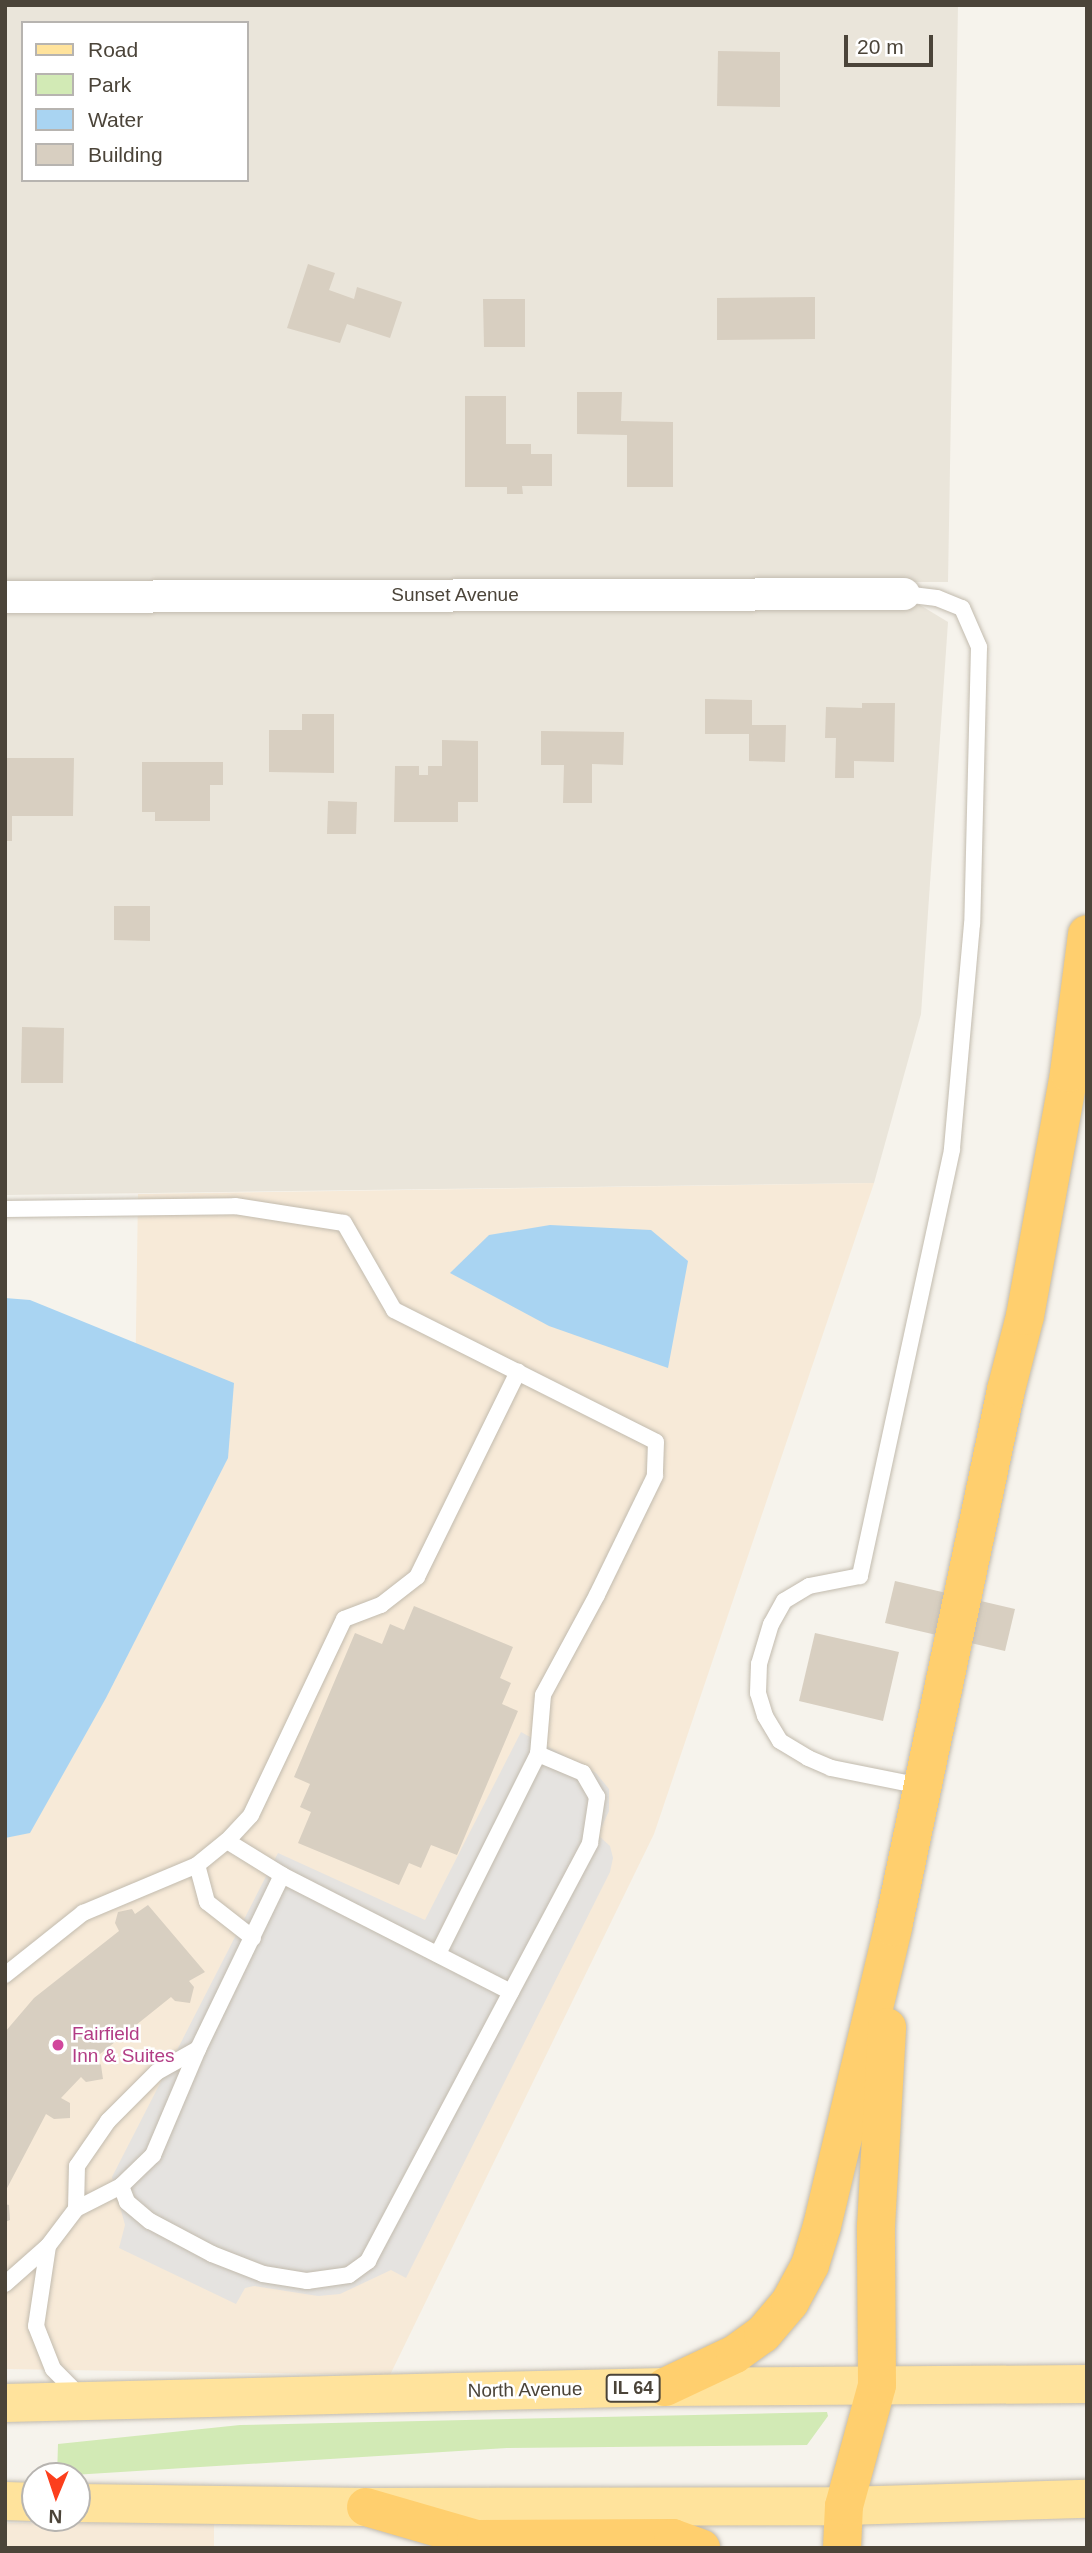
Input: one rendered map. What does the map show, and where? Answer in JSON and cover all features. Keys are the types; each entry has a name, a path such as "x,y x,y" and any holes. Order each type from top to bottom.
{"highway":[{"path":"665,2387 735,2354 763,2334 790,2302 810,2265 893,1927 1006,1390 1025,1316 1069,1073 1087,934"},
{"path":"842,2548 844,2506 877,2385 876,2226 893,1927"},
{"path":"366,2507 476,2539 673,2538 701,2548"}],"main road":[{"name":"North Avenue","path":"5,2403 665,2387 1087,2384"},
{"path":"91,2503 366,2507 844,2506 1087,2499"}],"street":[{"name":"Sunset Avenue","path":"5,597 904,594"}],"lane":[{"path":"904,594 937,598 962,608 979,646 972,924 952,1150 860,1576 809,1586 784,1601 771,1624 759,1664 758,1693 765,1716 780,1741 808,1758 831,1768 921,1786"},
{"path":"5,1209 235,1206 344,1223 394,1310 656,1442 655,1476 597,1595 543,1695 538,1755 438,1954"},
{"path":"5,1975 83,1913 197,1865 227,1841 251,1815 344,1619 381,1605 417,1577 518,1372"},
{"path":"121,2186 127,2202 150,2221 212,2254 263,2274 307,2281 349,2275 368,2261 590,1843 597,1797 583,1773 538,1755"},
{"path":"227,1841 282,1875 511,1992"},
{"path":"197,1865 206,1902 253,1938"},
{"path":"6,2280 48,2246 76,2209 121,2186 153,2154 198,2049 282,1875"},
{"path":"76,2209 77,2166 108,2121 158,2072 198,2049"},
{"path":"48,2246 36,2326 53,2369 86,2402"}],"shaded area":[{"path":"5,5 958,5 948,582 5,583"},
{"path":"920,605 948,622 921,1014 874,1183 5,1195 5,606"},
{"path":"874,1183 654,1834 390,2375 5,2369 5,1632 135,1397 138,1194"},
{"path":"521,1732 596,1773 609,1789 609,1811 598,1835 610,1846 613,1858 610,1872 406,2278 391,2270 340,2294 318,2296 254,2286 245,2288 236,2304 119,2248 125,2225 112,2177 278,1853 425,1920"},
{"path":"5,2523 21,2523 21,2532 91,2532 91,2523 214,2524 214,2548 5,2548"}],"green space":[{"path":"827,2412 828,2416 807,2445 507,2448 91,2474 91,2462 57,2462 58,2444 240,2425"}],"water":[{"path":"550,1225 651,1230 688,1261 668,1368 549,1326 450,1273 489,1235"},
{"path":"5,1298 30,1300 234,1383 228,1458 106,1698 30,1833 5,1838"}],"building":[{"path":"718,51 780,52 780,107 717,106"},
{"path":"308,264 335,273 329,290 354,299 357,287 402,302 390,338 347,324 340,343 287,328"},
{"path":"815,297 815,339 717,340 717,298"},
{"path":"483,299 525,299 525,347 484,347"},
{"path":"577,392 622,392 621,421 673,422 673,487 627,487 627,435 577,434"},
{"path":"465,396 506,396 506,444 531,444 531,454 552,454 552,486 522,486 523,494 507,494 507,487 465,487"},
{"path":"705,699 752,700 752,725 786,725 785,762 749,761 749,734 705,734"},
{"path":"862,703 895,703 894,762 854,761 854,778 835,778 836,738 825,738 826,707 862,708"},
{"path":"302,714 334,714 334,773 269,772 269,730 302,730"},
{"path":"541,731 624,732 623,765 592,764 592,803 563,803 564,765 541,765"},
{"path":"442,740 478,741 478,802 458,802 458,822 394,822 395,766 419,766 419,775 428,775 428,766 442,766"},
{"path":"5,758 74,758 73,816 12,816 12,841 5,841"},
{"path":"142,762 223,762 223,785 210,785 210,821 155,821 155,812 142,812"},
{"path":"328,801 357,802 356,834 327,834"},
{"path":"114,906 150,906 150,941 114,940"},
{"path":"22,1027 64,1028 63,1083 21,1083"},
{"path":"895,1581 1015,1609 1005,1651 885,1623"},
{"path":"414,1606 513,1647 500,1678 511,1683 502,1704 518,1711 457,1855 431,1845 421,1868 409,1863 399,1885 298,1843 311,1812 300,1807 310,1784 294,1777 355,1633 382,1644 390,1624 404,1630"},
{"path":"815,1633 899,1652 883,1721 799,1701"},
{"name":"Fairfield Inn & Suites","path":"148,1905 205,1972 189,1981 194,1987 190,2003 175,2001 171,1997 95,2058 101,2065 103,2079 86,2082 81,2077 61,2098 70,2103 70,2118 54,2119 46,2114 5,2192 5,2032 34,1998 119,1931 115,1923 118,1912 132,1909 135,1914"},
{"path":"5,2204 9,2205 10,2220 5,2222"}],"place":[{"name":"Fairfield Inn & Suites","path":"58,2045"}]}
